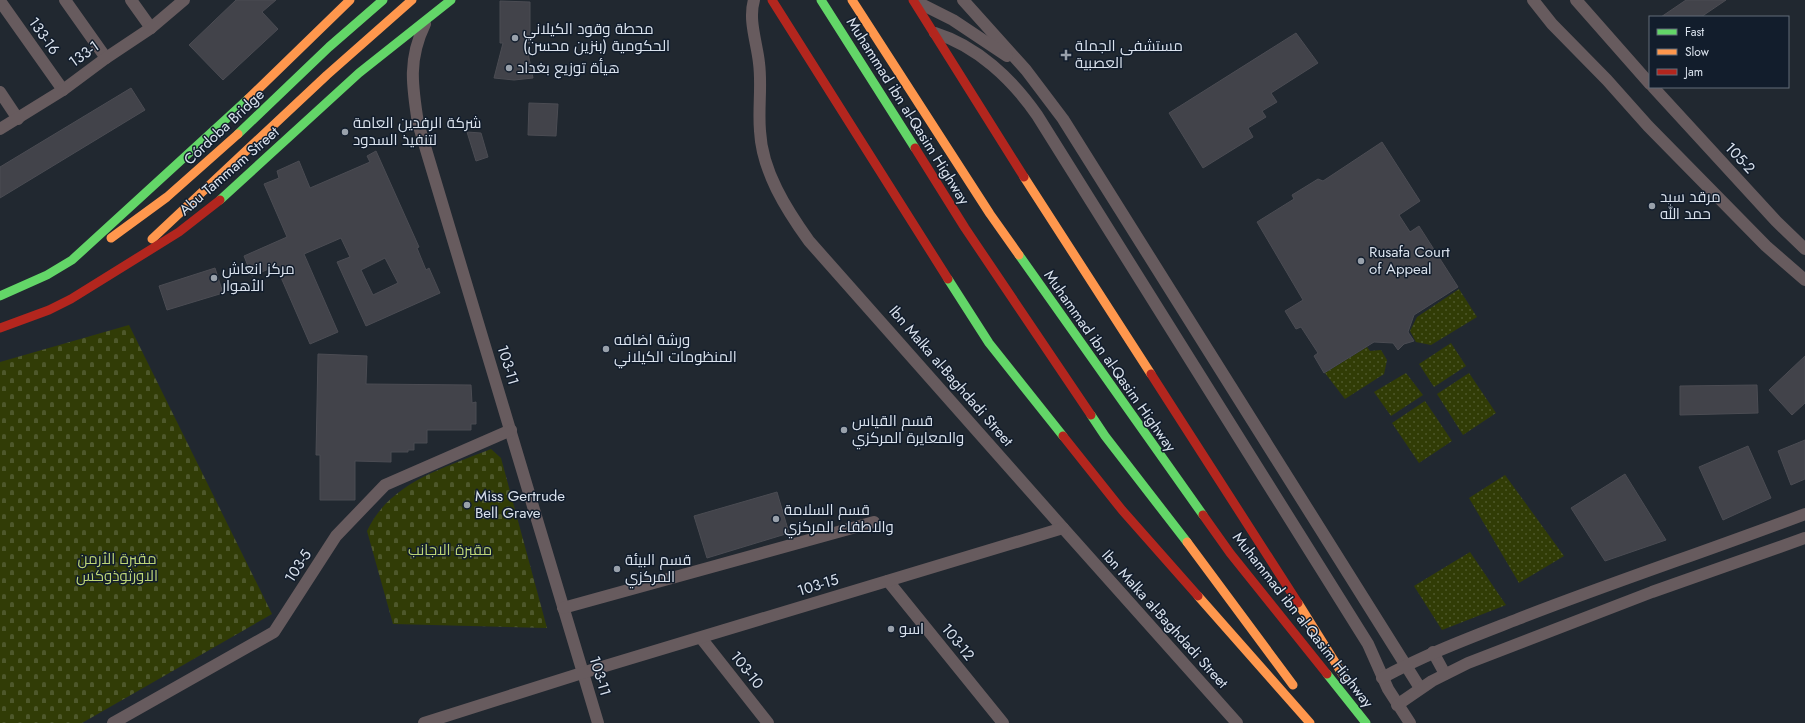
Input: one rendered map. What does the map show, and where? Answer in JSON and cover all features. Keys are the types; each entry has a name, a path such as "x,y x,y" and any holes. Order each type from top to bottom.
{"main road":[{"path":"0,296 47,275 72,260 236,109 350,0"},
{"name":"Córdoba Bridge","path":"72,260 120,232 164,199 225,146 323,52 383,0"},
{"path":"116,271 363,42 412,0"},
{"name":"Abu Tammam Street","path":"0,328 66,302 159,246 221,200 333,96 429,16 452,0"},
{"path":"772,0 989,343 1122,510 1310,723"},
{"name":"Muhammad ibn al-Qasim Highway","path":"821,0 965,228 1105,436 1205,565 1298,691"},
{"name":"Muhammad ibn al-Qasim Highway","path":"852,0 990,214 1132,417 1230,553 1366,723"},
{"path":"913,0 1088,278 1242,514 1348,683"},
{"path":"1356,696 1374,723"}],"street":[{"path":"65,0 106,58"},
{"path":"130,0 151,28"},
{"name":"133-1","path":"0,129 63,90 106,58 151,28 184,0"},
{"name":"Ibn Malka al-Baghdadi Street","path":"754,0 752,18 760,74 760,132 764,155 772,178 793,219 809,241 896,337 1063,528 1237,723"},
{"path":"913,0 953,20 1026,70"},
{"path":"963,0 1026,70 1052,103 1420,688"},
{"path":"1533,0 1552,24 1607,80 1648,126 1766,246 1805,280"},
{"path":"1576,0 1649,83"},
{"name":"133-16","path":"0,1 63,90"},
{"name":"103-11","path":"429,16 418,40 412,63 413,90 418,123 598,723"},
{"path":"934,32 951,38 981,57 1008,80 1033,108 1366,640 1382,678 1397,705 1410,723"},
{"name":"105-2","path":"1654,88 1776,221 1805,249"},
{"path":"0,92 18,119"},
{"name":"103-5","path":"113,723 274,632 336,536 385,485 511,430"},
{"path":"1382,678 1433,652 1604,586 1698,554 1805,514"},
{"path":"563,608 874,522"},
{"name":"103-15","path":"424,723 582,673 1063,528"},
{"path":"1397,705 1420,688 1468,663 1622,603 1805,538"},
{"path":"1698,554 1705,574"},
{"name":"103-12","path":"888,581 1004,723"},
{"name":"103-10","path":"701,638 768,723"},
{"path":"1433,652 1445,674"}],"green space":[{"path":"1459,289 1477,317 1431,345 1416,342 1410,331 1417,317"},
{"name":"مقبرة الأرمن الاورثوذوكس","path":"129,325 272,614 82,723 0,723 0,362"},
{"path":"1451,343 1466,366 1434,387 1419,364"},
{"path":"1367,347 1370,351 1381,350 1387,360 1384,374 1345,399 1325,373"},
{"path":"1406,373 1423,395 1391,416 1374,392"},
{"path":"1469,373 1496,413 1463,435 1437,394"},
{"path":"1425,401 1452,441 1419,463 1392,423"},
{"name":"مقبرة الاجانب","path":"491,449 501,458 547,628 393,624 367,531 377,514 389,500 404,489 437,470"},
{"path":"1505,475 1564,556 1519,583 1469,498"},
{"path":"1470,552 1506,605 1442,630 1414,586"}],"building":[{"path":"236,0 276,0 262,12 278,29 223,80 189,45"},
{"path":"1686,0 1726,0 1702,16 1662,16"},
{"name":"محطة وقود الكيلاني الحكومية (بنزين محسن)","path":"500,1 530,2 530,43 526,43 533,78 514,80 494,78 503,43 500,43"},
{"path":"1296,33 1318,63 1271,93 1277,102 1262,111 1266,117 1248,128 1253,137 1203,168 1169,113"},
{"path":"131,88 145,110 0,198 0,167"},
{"path":"529,103 558,104 556,136 528,135"},
{"path":"467,132 481,133 488,157 476,161"},
{"name":"Rusafa Court of Appeal","path":"1382,142 1420,201 1399,215 1410,232 1419,226 1458,287 1414,315 1408,332 1414,341 1404,344 1398,350 1393,343 1374,342 1324,373 1314,356 1318,353 1301,327 1296,329 1285,311 1303,300 1257,222 1294,199 1292,195 1318,179 1323,181"},
{"path":"376,151 419,247 417,248 426,270 429,268 440,293 366,326 337,262 350,257 341,238 304,254 338,332 310,344 276,266 252,276 244,256 287,237 264,184 279,178 277,171 299,161 310,188 370,162 367,156","holes":["385,258 398,283 373,295 361,270"]},
{"path":"215,268 223,293 167,310 159,286"},
{"path":"318,354 367,356 366,384 471,385 472,403 476,402 476,424 471,424 471,430 427,430 427,443 414,443 414,450 408,450 408,452 391,452 391,462 355,461 355,500 320,500 320,455 316,455"},
{"path":"1805,356 1805,403 1792,415 1769,390"},
{"path":"1757,385 1758,413 1680,415 1680,386"},
{"path":"1805,440 1805,479 1791,485 1778,451"},
{"path":"1748,446 1771,498 1723,520 1699,467"},
{"path":"1625,474 1666,540 1605,561 1571,508"},
{"path":"777,492 789,533 707,558 694,516"}],"traffic: fast":[{"path":"238,134 329,47 383,0"},
{"path":"220,200 359,73 451,0"},
{"path":"821,0 915,148"},
{"path":"0,296 47,275 72,260 248,99"},
{"path":"1019,255 1203,515"},
{"path":"948,279 989,343 1063,436"},
{"path":"1091,415 1105,436 1187,542"},
{"path":"1327,674 1366,723"}],"traffic: slow":[{"path":"248,99 350,0"},
{"path":"152,239 327,75 412,0"},
{"path":"852,0 990,214 1019,255"},
{"path":"111,238 167,197 238,134"},
{"path":"1024,177 1151,374"},
{"path":"1187,542 1293,685"},
{"path":"1198,596 1310,723"},
{"path":"1298,603 1343,675"}],"traffic: jam":[{"path":"772,0 948,279"},
{"path":"913,0 1024,177"},
{"path":"915,148 965,228 1091,415"},
{"path":"0,328 49,310 71,299 179,232 220,200"},
{"path":"1151,374 1298,603"},
{"path":"1063,436 1122,510 1198,596"},
{"path":"1203,515 1230,553 1327,674"}],"place":[{"name":"محطة وقود الكيلاني الحكومية (بنزين محسن)","path":"515,38"},
{"name":"مستشفى الجملة العصبية","path":"1066,55"},
{"name":"هيأة توزيع بغداد","path":"509,68"},
{"name":"شركة الرفدين العامة لتنفيذ السدود","path":"345,132"},
{"name":"مرقد سيد حمد الله","path":"1652,206"},
{"name":"Rusafa Court of Appeal","path":"1361,261"},
{"name":"مركز انعاش الأهوار","path":"214,278"},
{"name":"ورشة اضافه المنظومات الكيلاني","path":"606,349"},
{"name":"قسم القياس والمعايرة المركزي","path":"844,430"},
{"name":"Miss Gertrude Bell Grave","path":"467,505"},
{"name":"قسم السلامة والاطفاء المركزي","path":"776,519"},
{"name":"قسم البيئة المركزي","path":"617,569"},
{"name":"اسو","path":"891,629"}]}
